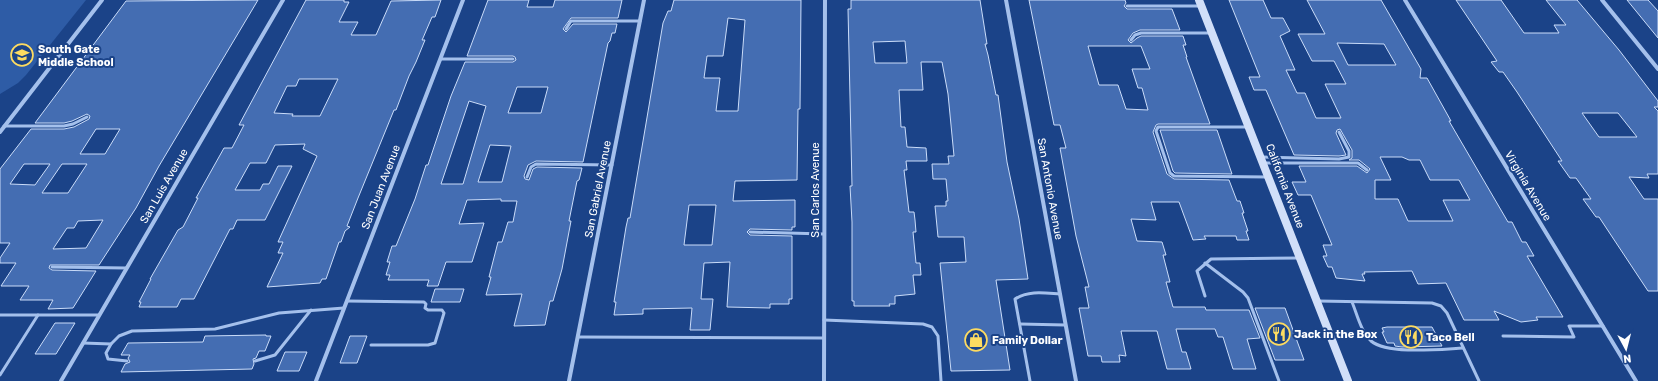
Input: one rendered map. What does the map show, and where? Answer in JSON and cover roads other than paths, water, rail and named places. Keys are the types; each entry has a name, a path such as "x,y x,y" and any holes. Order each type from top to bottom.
{"main road":[{"name":"California Avenue","path":"1200,3 1348,381"}],"street":[{"path":"0,132 102,0"},
{"name":"San Luis Avenue","path":"61,381 283,0"},
{"name":"San Juan Avenue","path":"316,381 463,0"},
{"name":"San Gabriel Avenue","path":"569,381 644,0"},
{"name":"San Carlos Avenue","path":"824,381 825,0"},
{"name":"San Antonio Avenue","path":"1006,0 1076,381"},
{"name":"Virginia Avenue","path":"1405,0 1636,381"},
{"path":"1602,0 1658,69"}],"lane":[{"path":"1127,6 1200,3"},
{"path":"566,29 571,21 640,21"},
{"path":"1131,40 1135,35 1147,33 1212,32"},
{"path":"441,59 513,59"},
{"path":"4,126 64,126 86,117"},
{"path":"1248,127 1158,127 1156,131 1170,173 1174,176 1268,177"},
{"path":"1262,160 1340,159 1349,157 1349,150 1339,132"},
{"path":"1262,160 1358,163 1367,170"},
{"path":"527,177 531,168 536,164 612,165"},
{"path":"750,232 824,234"},
{"path":"1205,296 1198,271 1204,263 1211,259 1300,258"},
{"path":"1204,263 1243,292 1248,298 1279,381"},
{"path":"52,267 126,268"},
{"path":"1030,381 1015,299 1020,295 1029,293 1060,294"},
{"path":"347,301 424,302 425,308 428,310 442,310 444,313 435,342 428,345 371,345"},
{"path":"1317,301 1432,303 1441,306 1447,313 1479,381"},
{"path":"1352,302 1367,336 1378,346 1393,349 1463,348"},
{"path":"127,362 108,359 106,353 111,344 119,336 132,330 215,329 279,312 344,308"},
{"path":"255,361 275,355 311,310"},
{"path":"0,375 38,315"},
{"path":"0,316 99,315"},
{"path":"824,320 923,324 932,327 938,336 941,381"},
{"path":"1020,324 1065,325"},
{"path":"1503,336 1574,337 1569,326 1603,326"},
{"path":"578,337 824,338"},
{"path":"83,342 111,344"}],"place":[{"name":"South Gate Middle School","path":"22,55"},
{"name":"Jack in the Box","path":"1279,334"},
{"name":"Taco Bell","path":"1411,337"},
{"name":"Family Dollar","path":"976,340"}]}
